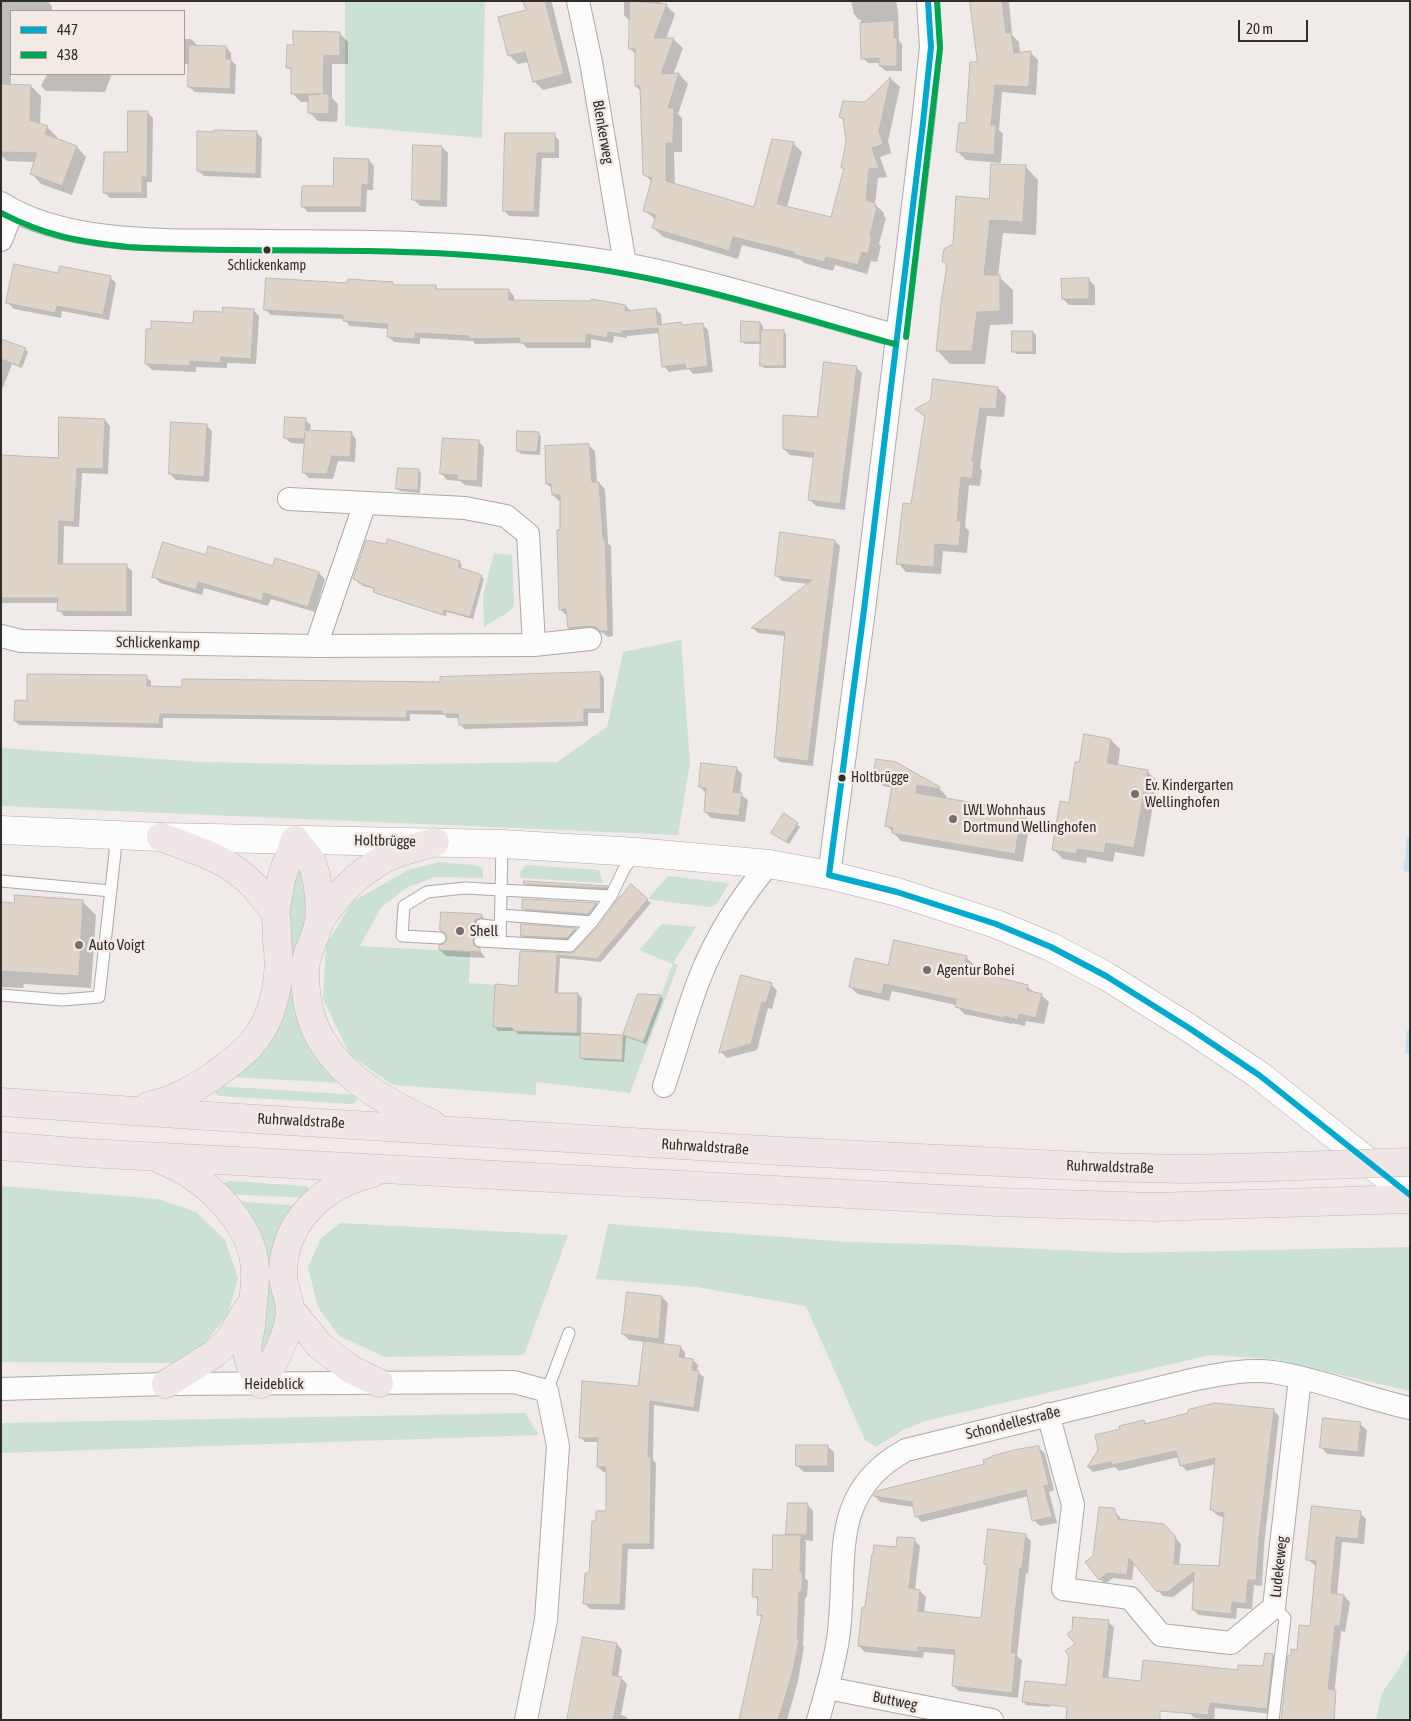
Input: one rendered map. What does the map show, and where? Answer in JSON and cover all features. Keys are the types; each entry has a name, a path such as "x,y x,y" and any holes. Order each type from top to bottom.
{"highway":[{"path":"160,837 224,861 244,875 261,894 274,913"},
{"path":"117,1110 149,1106 176,1099 193,1090 220,1071 250,1046 270,1013 278,983 280,958 274,913 282,876 294,840"},
{"path":"294,840 312,863 318,887 319,922"},
{"path":"435,842 388,857 360,874 343,889 319,922 306,961 305,985 308,1010 317,1033 330,1054 351,1076 408,1113 445,1130"},
{"name":"Ruhrwaldstraße","path":"1,1102 780,1151 1089,1166 1185,1169 1410,1162"},
{"path":"1,1146 142,1156 997,1202 1154,1207 1410,1199"},
{"path":"142,1156 181,1168 201,1182 226,1205 241,1225 248,1240 256,1269 248,1359 261,1384"},
{"path":"379,1383 352,1370 320,1346 290,1309 282,1275 284,1253 290,1235 315,1203 343,1184 390,1168"},
{"path":"166,1384 197,1366 229,1340 252,1300"},
{"path":"261,1384 272,1366 282,1342 290,1309"}],"main road":[{"name":"Holtbrügge","path":"1,830 160,837 502,844 636,852 769,864 829,875 897,892 996,924 1051,947 1106,976 1259,1075 1410,1195"}],"street":[{"name":"Blenkerweg","path":"578,1 591,62 625,264"},
{"path":"829,875 864,610 923,123 931,47 928,1"},
{"path":"1,240 7,206 46,223 85,233 195,240 435,244 534,252 625,264 671,274 897,336"},
{"path":"289,499 465,508 506,516 528,534 534,645"},
{"path":"316,646 365,503"},
{"name":"Schlickenkamp","path":"1,636 22,641 316,646 534,645 590,639"},
{"path":"664,1086 700,977 715,945 754,882 769,864"},
{"name":"Schondellestraße","path":"818,1720 838,1639 846,1526 852,1509 871,1475 883,1464 906,1450 1048,1414 1218,1374 1236,1372 1272,1372 1410,1408"},
{"name":"Ludekeweg","path":"1048,1414 1073,1505 1063,1589 1130,1598 1162,1635 1231,1643 1274,1607 1300,1378"},
{"name":"Heideblick","path":"1,1389 166,1384 514,1382 546,1391"},
{"path":"526,1720 546,1620 558,1446 546,1391"},
{"name":"Buttweg","path":"827,1688 992,1720"}],"lane":[{"path":"1,995 62,1000 98,997 115,853 114,835"},
{"path":"500,942 502,844"},
{"path":"480,942 570,946 592,922 611,896 624,870 636,852"},
{"path":"1,881 111,891"},
{"path":"440,938 402,936 404,906 428,892 465,888 611,896"},
{"path":"481,925 500,921 592,922"},
{"path":"546,1391 569,1334"},
{"path":"1273,1720 1285,1618 1274,1607"}],"green space":[{"path":"345,1 485,1 482,138 345,126"},
{"path":"494,553 512,555 514,606 507,613 484,627 483,595"},
{"path":"681,640 690,763 678,835 1,806 1,748 202,762 347,765 557,762 607,727 623,652"},
{"path":"439,862 476,865 483,868 483,878 435,877 406,888 381,908 360,946 470,952 469,983 495,985 493,1027 513,1028 513,1031 581,1033 580,1057 622,1060 623,1035 643,1042 673,964 639,950 662,924 696,927 673,963 678,965 630,1093 536,1082 536,1095 393,1085 350,1055 323,999 326,945 352,902 408,870"},
{"path":"526,865 599,870 603,883 521,878 520,872"},
{"path":"294,867 301,867 308,914 297,952 342,1083 231,1077 257,1055 281,914"},
{"path":"668,876 729,883 717,904 708,907 648,899"},
{"path":"217,1086 356,1095 357,1101 352,1104 219,1096 214,1092"},
{"path":"228,1181 307,1186 310,1190 308,1198 223,1194 222,1184"},
{"path":"1,1186 158,1199 196,1212 225,1240 238,1278 228,1314 189,1363 1,1362"},
{"path":"233,1201 299,1206 279,1310 265,1357 260,1355"},
{"path":"340,1223 568,1235 524,1355 385,1357 339,1336 318,1307 308,1268 321,1238"},
{"path":"608,1224 850,1242 1123,1253 1410,1247 1410,1391 1273,1359 1211,1355 925,1421 903,1430 876,1447 865,1440 806,1306 696,1287 596,1279"},
{"path":"525,1413 539,1435 1,1453 1,1423"},
{"path":"1410,1647 1410,1720 1376,1720 1382,1693 1401,1665"}],"building":[{"path":"523,1 545,1 564,74 533,82 525,52 508,56 498,17 526,10"},
{"path":"630,1 667,4 654,38 674,38 661,74 679,73 668,108 674,108 673,143 666,143 666,181 754,207 772,139 794,142 777,204 831,217 844,168 841,168 846,141 843,118 839,117 843,101 865,102 891,77 879,131 883,144 872,148 879,168 869,169 866,200 875,203 875,207 877,207 870,235 872,235 868,254 862,252 858,265 826,257 824,262 793,254 794,252 733,237 729,251 652,228 656,215 643,211 652,178 643,175 640,86 635,86 635,49 629,49"},
{"path":"970,1 1002,1 1006,33 1011,32 1014,53 1031,51 1029,87 995,85 991,125 996,125 994,155 956,152 959,123 966,123 970,62 977,62"},
{"path":"894,21 894,38 897,37 897,66 879,66 879,58 861,59 860,23"},
{"path":"293,31 340,32 340,56 324,55 323,94 329,94 329,114 308,113 308,95 321,94 291,94 291,68 286,68 287,45 293,45"},
{"path":"189,45 226,46 226,59 231,59 230,89 188,87"},
{"path":"1,84 31,85 30,120 48,126 45,134 77,146 62,186 30,174 37,153 1,152"},
{"path":"128,111 148,111 147,177 142,177 142,193 103,193 104,152 127,152"},
{"path":"214,130 257,131 256,174 197,171 197,131 213,132"},
{"path":"505,133 555,133 555,153 537,153 534,212 503,211"},
{"path":"413,145 442,146 441,201 412,200"},
{"path":"334,158 369,159 368,185 362,184 361,207 301,207 302,186 333,186"},
{"path":"991,164 1026,165 1023,222 990,220 984,275 1000,275 1000,311 977,312 972,351 936,351 947,265 942,261 944,249 953,244 956,196 989,199"},
{"path":"14,264 58,273 60,266 111,276 103,315 57,306 55,313 6,303"},
{"path":"266,278 347,283 348,279 393,282 393,285 436,285 436,289 509,289 509,300 591,301 591,299 626,305 625,311 656,308 658,325 681,322 682,325 703,323 708,366 686,369 685,364 662,367 658,328 622,331 622,334 608,332 607,338 586,334 586,343 520,343 520,338 469,339 469,336 415,333 415,339 387,337 388,324 343,321 343,315 264,310"},
{"path":"1089,278 1089,299 1062,299 1061,279"},
{"path":"223,307 254,309 251,359 221,357 221,363 190,361 190,366 145,364 146,329 151,329 151,321 193,323 194,311 222,312"},
{"path":"741,321 760,322 760,342 741,342"},
{"path":"761,330 784,330 784,366 760,366"},
{"path":"1012,331 1033,331 1033,352 1012,352"},
{"path":"1,339 26,348 19,366 1,359"},
{"path":"824,362 857,366 840,504 808,500 814,453 783,449 783,415 817,417"},
{"path":"933,379 998,387 996,409 980,408 972,461 974,461 972,479 961,477 957,521 961,521 959,546 935,544 934,567 896,564 903,503 911,504 925,416 915,409 930,401"},
{"path":"59,417 105,419 103,469 77,468 74,522 59,521 58,564 127,564 127,612 57,611 58,598 1,598 1,455 58,458"},
{"path":"285,417 306,418 305,430 352,432 350,457 332,456 327,474 302,473 305,433 304,439 284,438"},
{"path":"171,422 207,424 204,477 169,474"},
{"path":"517,431 539,432 537,452 517,451"},
{"path":"443,438 479,440 477,481 457,480 457,475 440,474"},
{"path":"589,444 592,482 599,482 603,539 605,539 608,631 600,631 596,627 589,626 568,628 566,609 559,610 557,530 560,530 560,495 552,495 551,484 546,484 545,446"},
{"path":"398,468 419,469 418,490 396,489"},
{"path":"780,532 835,540 808,761 774,757 785,632 751,628 812,580 775,576"},
{"path":"388,539 460,561 458,567 482,575 470,617 444,610 443,615 415,606 373,592 374,588 353,579 366,540 386,544"},
{"path":"163,542 206,555 208,546 273,566 275,558 319,572 308,607 264,593 262,601 198,582 196,590 152,577"},
{"path":"600,672 601,709 584,709 584,722 459,725 458,714 442,714 442,711 407,711 406,718 160,714 159,724 14,721 15,700 27,701 27,674 147,675 147,686 182,687 182,679 440,682 440,677"},
{"path":"1084,734 1111,739 1107,763 1148,770 1134,848 1106,843 1104,853 1077,849 1077,854 1052,850 1060,801 1069,803 1075,762 1079,762"},
{"name":"LWL Wohnhaus Dortmund Wellinghofen","path":"876,759 896,762 940,787 939,789 917,785 916,793 1022,811 1015,854 892,833 893,828 885,826 893,781 873,777"},
{"path":"701,763 737,767 733,792 742,793 739,816 704,812 706,788 699,787"},
{"path":"784,813 798,823 786,842 771,833"},
{"path":"524,881 608,886 606,888 524,884"},
{"path":"631,884 648,899 597,959 557,955 555,993 578,993 577,1033 513,1031 513,1028 493,1027 495,984 518,986 520,951 573,953 598,927"},
{"path":"15,895 83,900 79,976 1,971 1,902 14,903"},
{"path":"523,899 597,903 588,914 522,909"},
{"name":"Shell","path":"441,912 482,914 481,918 475,920 474,925 474,928 481,934 476,935 473,940 474,945 480,948 480,952 439,950 439,945 444,944 447,939 446,934 440,930"},
{"path":"521,924 576,928 567,938 521,936"},
{"path":"894,940 967,956 964,969 1028,985 1027,990 1042,994 1036,1018 1019,1014 1018,1020 1005,1016 1004,1018 955,1007 956,999 884,984 882,994 849,987 855,958 888,965"},
{"path":"741,975 772,983 766,1003 762,1002 751,1044 719,1053"},
{"path":"638,994 661,995 643,1042 623,1035"},
{"path":"581,1033 623,1035 622,1060 580,1058"},
{"path":"627,1292 662,1296 659,1339 622,1334"},
{"path":"644,1341 681,1346 679,1357 693,1359 692,1370 699,1371 694,1408 650,1401 648,1457 651,1457 650,1544 623,1544 620,1605 583,1604 585,1573 589,1573 592,1521 596,1521 596,1511 606,1511 606,1467 597,1467 598,1438 579,1438 582,1381 638,1386"},
{"path":"1215,1403 1274,1409 1256,1580 1248,1580 1246,1604 1232,1602 1231,1614 1192,1610 1194,1572 1167,1592 1156,1591 1129,1558 1127,1575 1107,1573 1099,1580 1085,1562 1093,1556 1099,1507 1114,1508 1118,1519 1164,1524 1176,1537 1174,1564 1219,1566 1224,1513 1210,1510 1215,1458 1180,1466 1176,1451 1112,1465 1111,1462 1087,1467 1098,1450 1095,1435 1120,1429 1119,1426 1144,1420 1145,1424 1188,1413 1188,1410"},
{"path":"1323,1418 1361,1422 1358,1452 1320,1448"},
{"path":"796,1445 828,1445 828,1466 796,1466"},
{"path":"1039,1446 1049,1485 1044,1486 1052,1517 1032,1521 1026,1490 915,1517 912,1502 873,1496 877,1491 984,1464 983,1460 992,1456"},
{"path":"788,1503 808,1503 807,1535 786,1534"},
{"path":"1312,1506 1361,1511 1358,1539 1336,1537 1331,1593 1344,1595 1340,1626 1335,1626 1328,1689 1336,1690 1334,1720 1281,1720 1288,1655 1291,1656 1291,1649 1297,1650 1299,1625 1310,1626 1316,1561 1306,1560"},
{"path":"988,1529 1026,1534 1022,1568 1020,1568 1011,1653 1016,1653 1012,1693 952,1686 955,1650 918,1647 918,1652 858,1646 862,1607 865,1607 874,1545 896,1547 897,1537 915,1538 909,1588 920,1590 918,1611 981,1618 987,1565 984,1564"},
{"path":"773,1535 801,1535 800,1571 802,1573 802,1590 799,1593 797,1639 799,1640 792,1675 778,1720 739,1720 762,1615 757,1615 758,1597 752,1597 753,1569 772,1570"},
{"path":"1073,1617 1109,1620 1103,1677 1141,1681 1143,1660 1238,1670 1238,1665 1263,1666 1265,1653 1273,1654 1267,1709 1210,1703 1208,1715 1160,1711 1160,1720 1066,1720 1067,1707 1022,1702 1025,1681 1066,1685 1069,1656 1065,1651 1075,1644 1067,1634 1072,1630"},
{"path":"583,1637 617,1643 612,1675 622,1677 613,1720 567,1720"}],"waterway":[{"path":"1407,868 1410,840"},
{"path":"1409,1051 1410,1033"}],"transit line":[{"name":"447","path":"829,875 864,610 923,123 931,47 928,1"},
{"name":"438","path":"906,337 940,48 937,1"},
{"name":"438","path":"1,213 48,233 94,243 128,247 485,256 610,271 733,298 895,344"},
{"name":"447","path":"829,875 897,892 996,924 1051,947 1106,976 1259,1075 1410,1195"}],"place":[{"name":"Schlickenkamp","path":"267,250"},
{"name":"Holtbrügge","path":"842,778"},
{"name":"Ev. Kindergarten Wellinghofen","path":"1135,794"},
{"name":"LWL Wohnhaus Dortmund Wellinghofen","path":"953,819"},
{"name":"Shell","path":"460,931"},
{"name":"Auto Voigt","path":"79,945"},
{"name":"Agentur Bohei","path":"927,970"}]}
